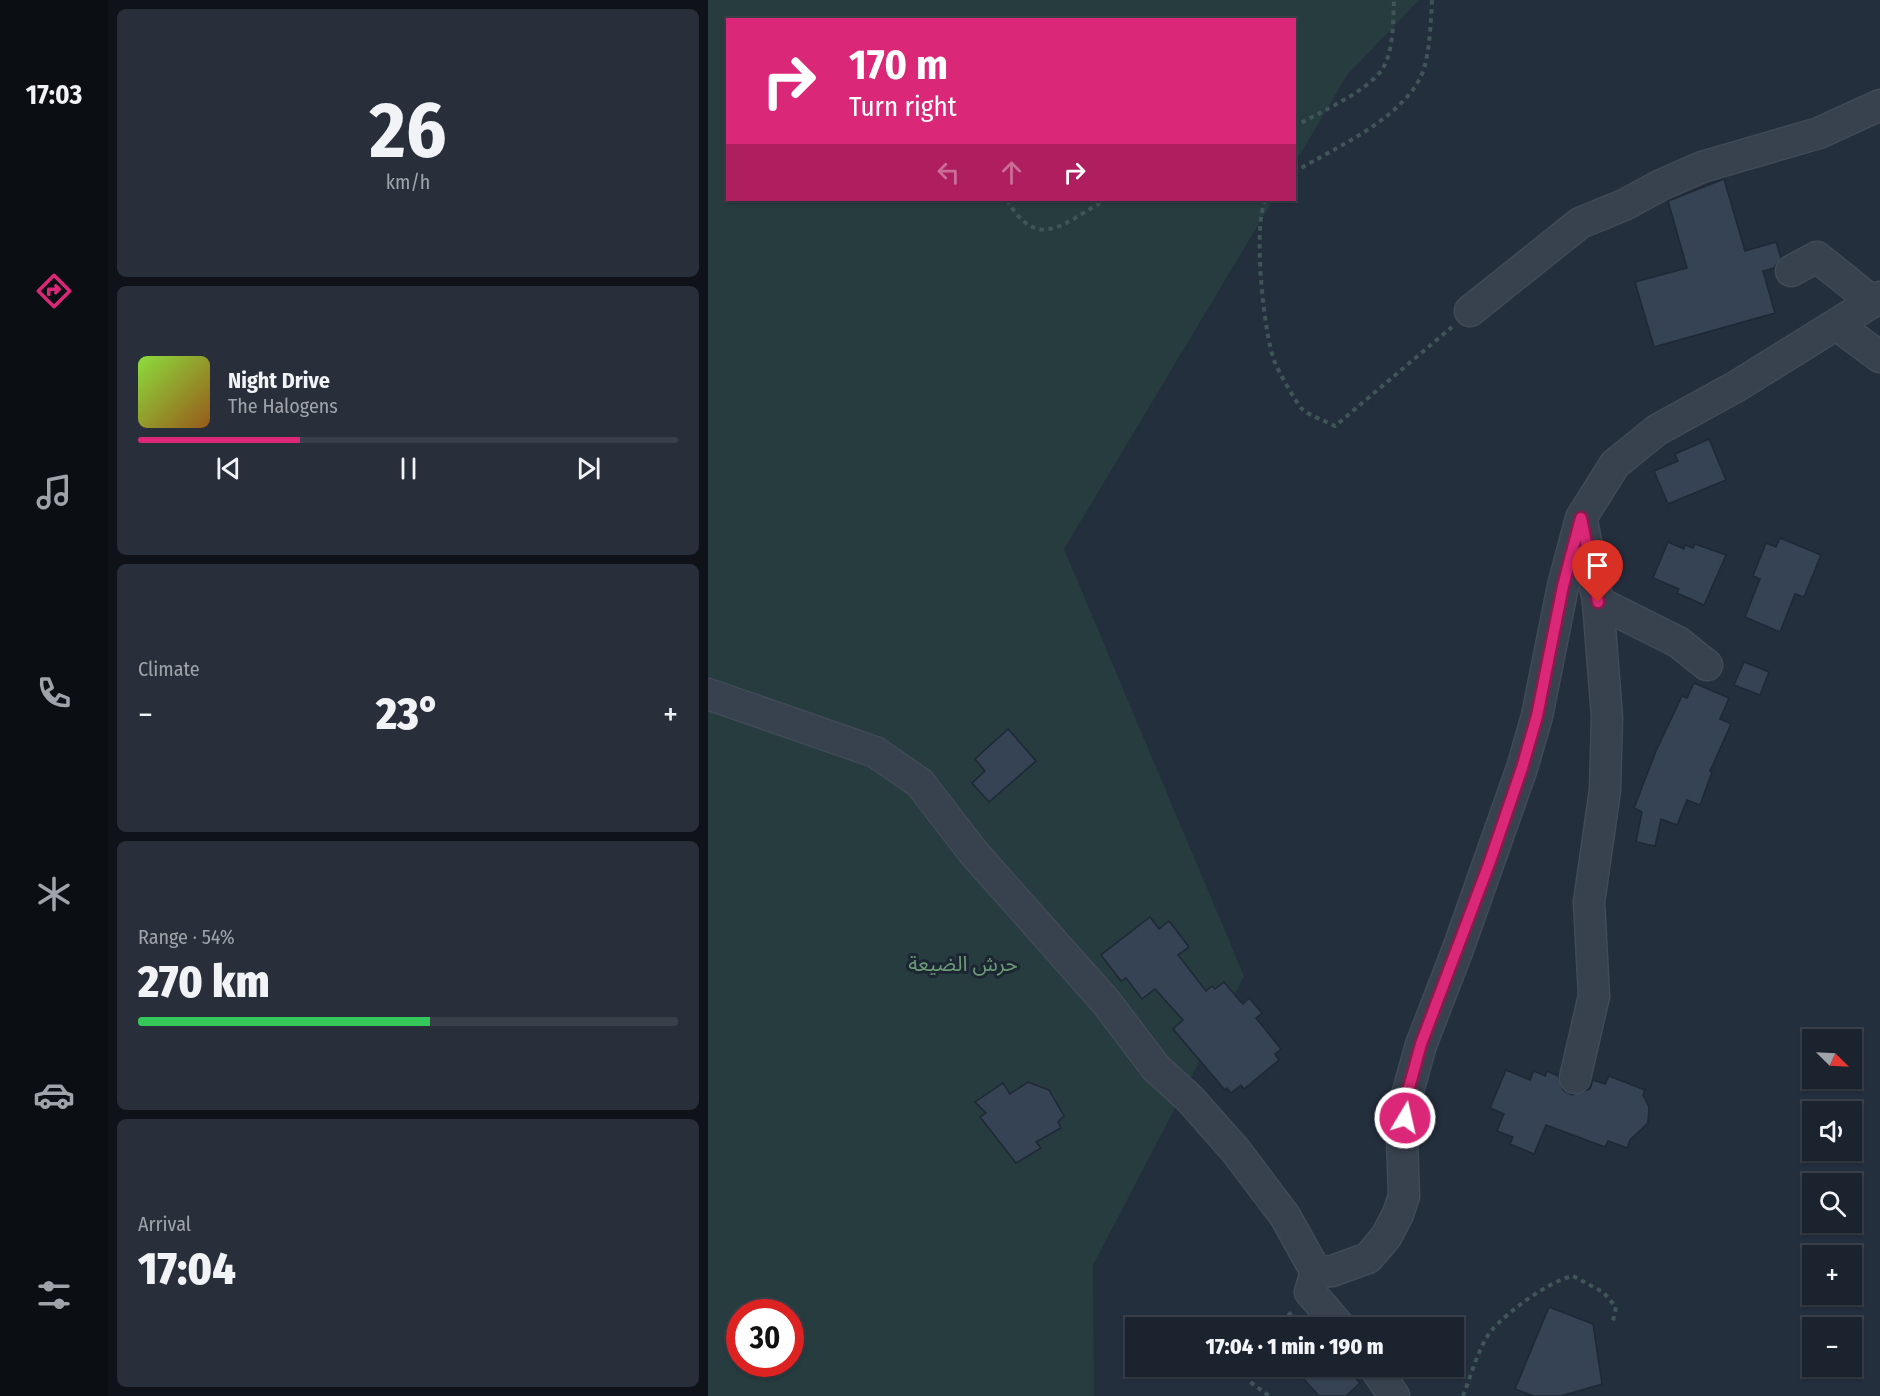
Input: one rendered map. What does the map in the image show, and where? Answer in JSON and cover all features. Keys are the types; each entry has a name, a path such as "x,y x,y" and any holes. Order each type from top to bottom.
{"street":[{"path":"1470,311 1580,223 1624,205 1661,184 1701,167 1820,133 1880,105"},
{"path":"1316,1272 1332,1271 1368,1258 1386,1237 1398,1214 1404,1196 1402,1140 1407,1095 1421,1044 1489,864 1525,758 1551,653 1563,586 1581,518 1615,464 1657,430 1837,325 1877,299 1817,257 1791,271"},
{"path":"1837,325 1880,357"},
{"path":"1575,1078 1594,996 1589,902 1605,790 1607,717 1598,602 1581,518"},
{"path":"1598,602 1678,642 1707,665"},
{"path":"708,694 875,752 920,783 973,852 1106,1002 1156,1068 1190,1099 1236,1151 1285,1216 1316,1272 1310,1292 1332,1317"},
{"path":"1381,1377 1394,1396"}],"path":[{"path":"1296,126 1355,93 1382,69 1391,42 1394,0"},
{"path":"1296,171 1388,117 1408,96 1425,67 1431,0"},
{"path":"1008,201 1018,217 1037,230 1054,229 1086,214 1105,201"},
{"path":"1265,201 1260,230 1263,296 1274,360 1303,409 1335,426 1470,311"},
{"path":"1463,1396 1491,1331 1561,1278 1573,1276 1603,1292 1616,1307 1613,1321"},
{"path":"1247,1377 1249,1382 1269,1396"}],"green space":[{"name":"حرش الضيعة","path":"708,0 1419,0 1347,75 1296,161 1296,18 726,18 726,201 1272,201 1064,549 1244,976 1093,1265 1094,1396 708,1396"}],"building":[{"path":"1724,179 1745,251 1776,242 1781,258 1774,268 1763,271 1775,313 1654,347 1635,282 1687,268 1668,201"},
{"path":"1709,439 1726,480 1668,504 1654,471 1678,461 1675,454"},
{"path":"1780,538 1821,555 1804,597 1795,594 1780,632 1745,617 1760,579 1753,576 1766,543 1776,547"},
{"path":"1668,542 1684,549 1685,545 1693,548 1695,544 1726,555 1704,605 1677,593 1679,589 1653,578"},
{"path":"1744,662 1769,672 1760,695 1734,685"},
{"path":"1694,683 1729,698 1720,719 1731,724 1710,771 1712,772 1700,805 1687,800 1677,825 1661,819 1655,846 1636,842 1642,812 1634,808 1656,751 1682,696 1687,698"},
{"path":"1008,729 1036,761 989,802 972,783 985,771 975,759"},
{"path":"1150,917 1159,929 1169,921 1189,947 1178,955 1206,991 1212,986 1215,989 1224,982 1243,1004 1249,998 1262,1013 1256,1018 1281,1049 1275,1054 1279,1060 1244,1089 1241,1085 1231,1093 1227,1088 1225,1090 1173,1029 1183,1020 1155,989 1142,999 1126,978 1121,981 1101,955"},
{"path":"1506,1070 1530,1080 1534,1071 1545,1076 1547,1071 1558,1076 1563,1090 1572,1095 1590,1089 1593,1080 1605,1084 1609,1076 1645,1090 1643,1095 1649,1107 1648,1123 1630,1140 1627,1148 1608,1141 1605,1147 1546,1125 1534,1154 1510,1144 1513,1137 1497,1131 1504,1114 1490,1108"},
{"path":"1028,1082 1049,1090 1064,1116 1058,1122 1061,1128 1036,1142 1041,1148 1016,1163 980,1117 986,1113 975,1102 1003,1083 1010,1094"},
{"path":"1549,1307 1593,1324 1602,1384 1561,1396 1534,1396 1515,1389"},
{"path":"1302,1377 1354,1377 1360,1383 1346,1396 1319,1396"}],"route":[{"path":"1405,1118 1407,1095 1421,1044 1497,843 1522,768 1537,716 1563,586 1581,518 1594,573 1598,602"}]}
